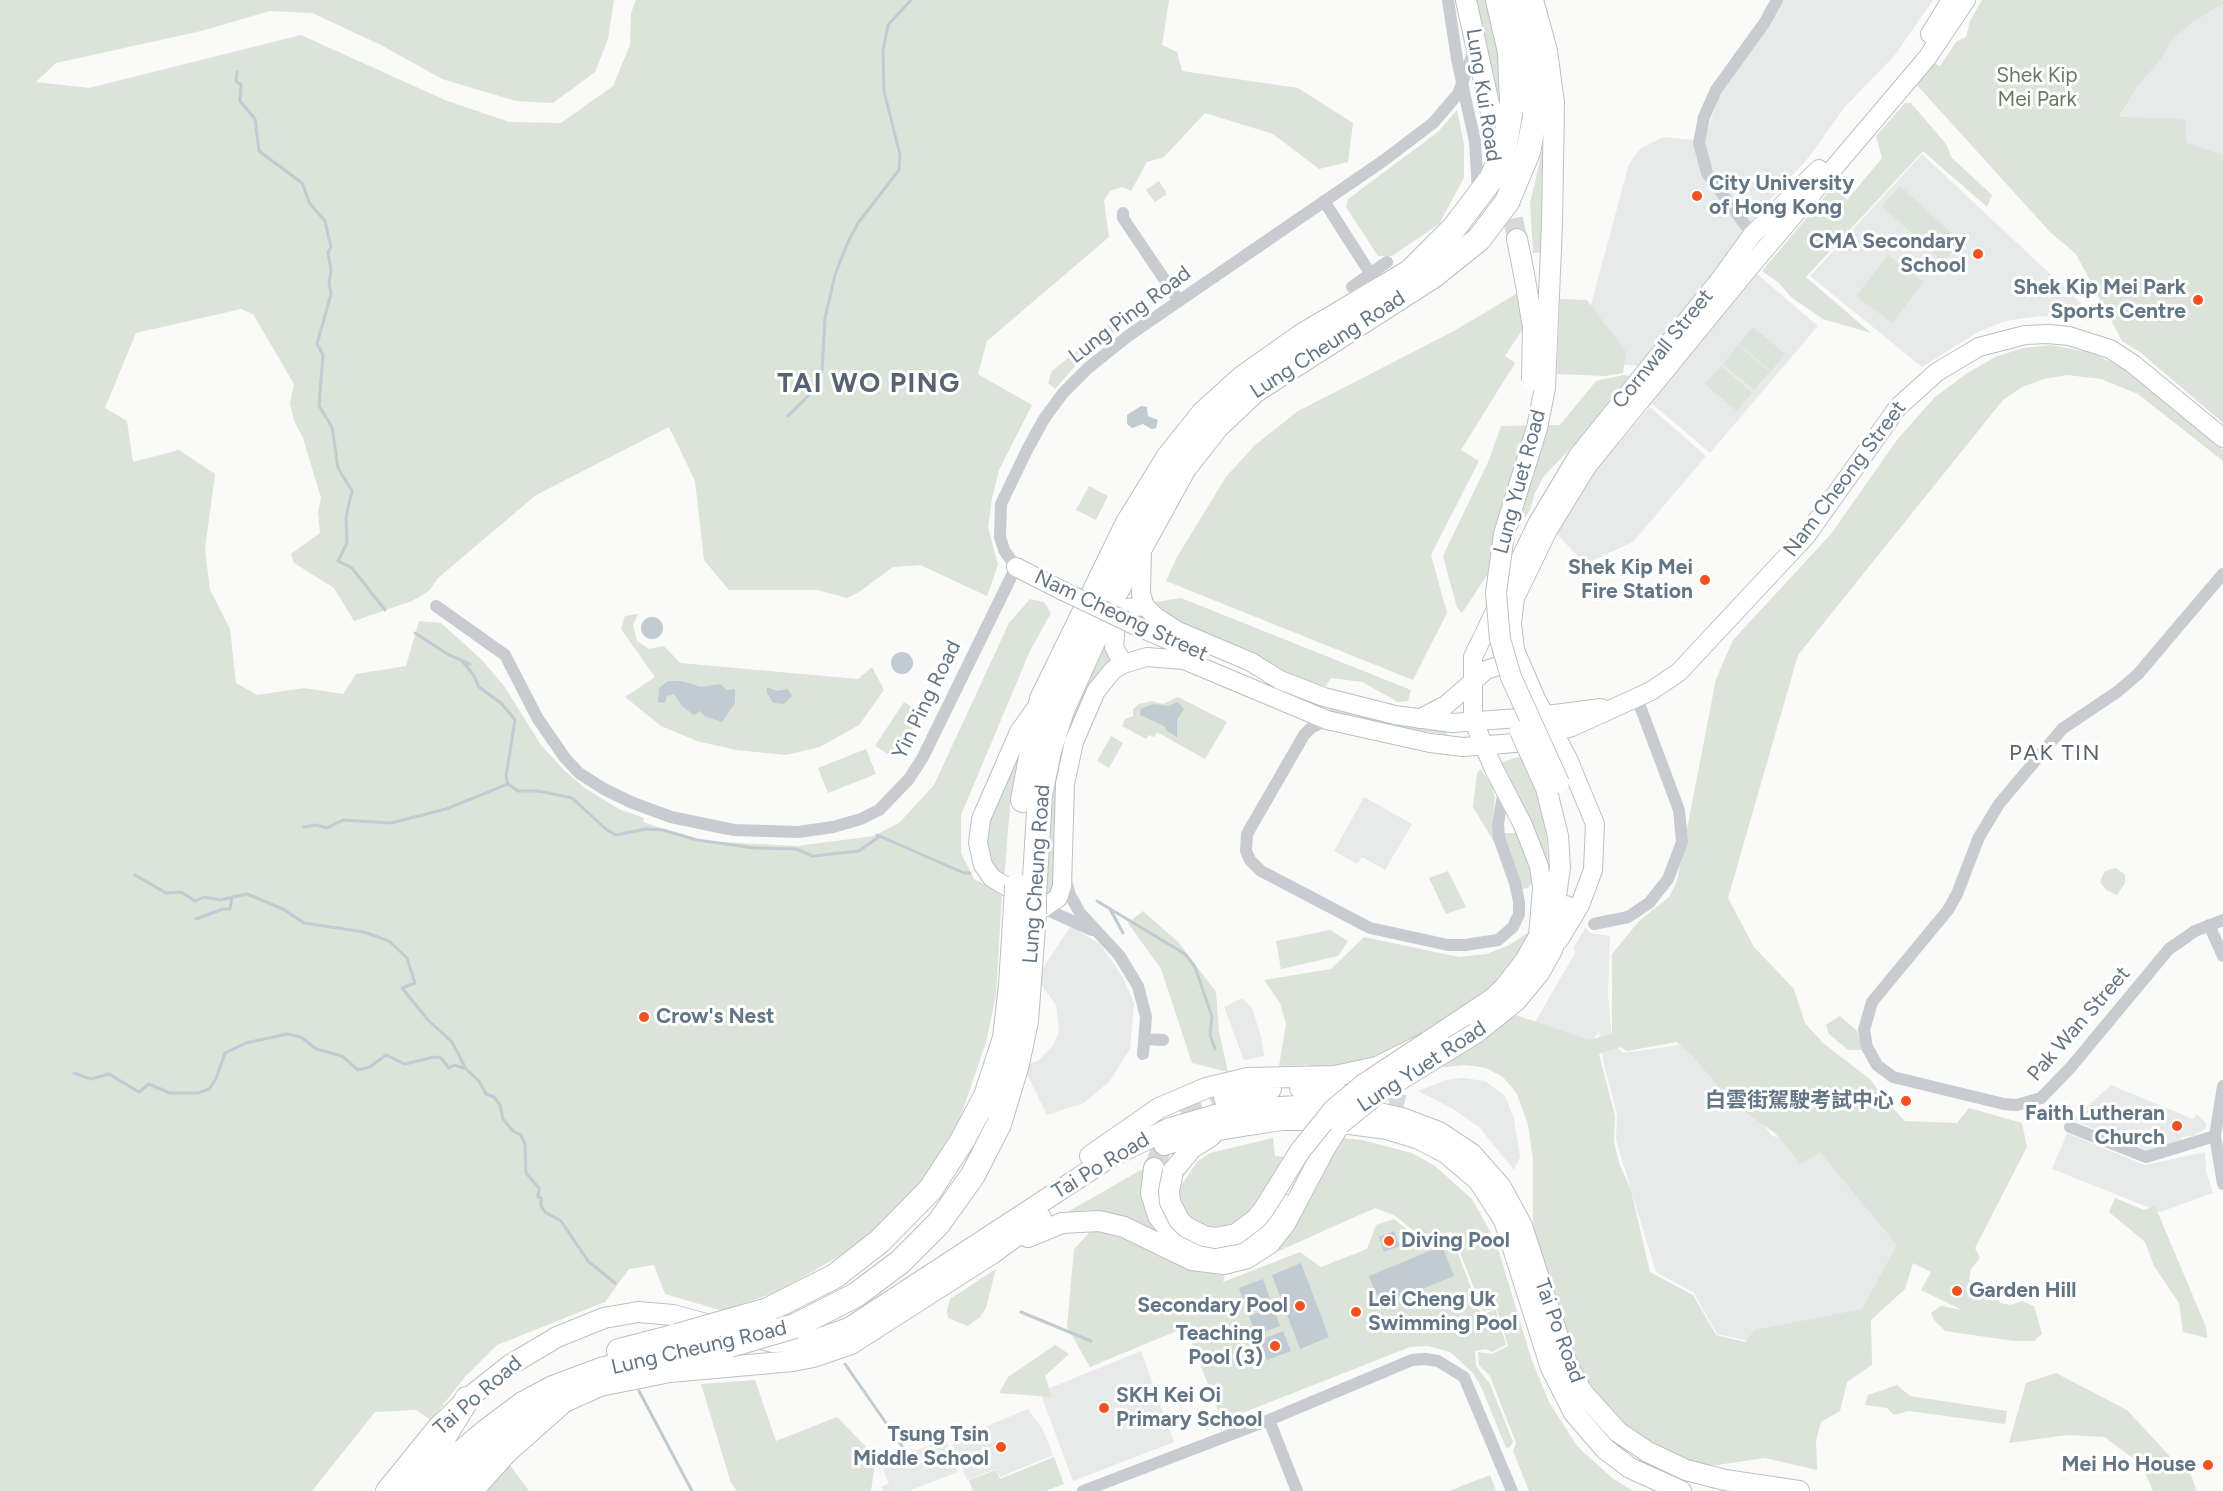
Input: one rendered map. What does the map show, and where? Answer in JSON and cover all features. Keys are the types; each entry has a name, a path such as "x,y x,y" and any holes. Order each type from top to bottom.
{"highway":[{"name":"Lung Cheung Road","path":"412,1491 463,1433 495,1406 533,1382 588,1359 768,1310 835,1276 880,1241 930,1190 962,1141 986,1096 1005,1038 1011,985 1029,902 1022,805 1042,699 1128,523 1157,474 1191,428 1216,402 1255,369 1302,336 1410,272 1454,228 1492,178 1500,162 1512,112 1510,52 1498,0"},
{"name":"Lung Cheung Road","path":"429,1491 460,1454 487,1431 523,1404 562,1383 604,1369 730,1345 788,1329 821,1315 856,1295 900,1262 938,1224 961,1194 991,1140 1005,1105 1026,1021 1029,902 1038,814 1054,731 1083,659 1126,571 1143,545 1184,468 1217,426 1241,401 1286,368 1425,282 1472,246 1497,218 1512,193 1525,162 1535,117 1534,73 1517,0"},
{"path":"412,1491 467,1399"},
{"path":"470,1491 518,1440 558,1405"}],"main road":[{"path":"1466,0 1491,112"},
{"name":"Lung Yuet Road","path":"1533,0 1547,51 1554,103 1552,225 1545,388 1537,428 1504,534 1496,593 1500,639 1508,670 1571,831 1571,871 1566,904 1545,944"},
{"name":"Cornwall Street","path":"1482,745 1473,720 1473,657 1564,476 1752,235 1818,170 1918,49 1951,0"},
{"name":"Cornwall Street","path":"1554,733 1522,669 1512,637 1515,598 1569,494 1588,465 1765,249 1927,58 1966,0"},
{"name":"Lung Yuet Road","path":"1517,239 1531,311 1534,367 1526,417 1488,546 1483,586 1484,610 1486,634 1497,678 1552,785"},
{"name":"Nam Cheong Street","path":"1029,902 1058,898 1064,870 1065,784 1074,742 1096,691 1113,670 1123,664 1147,657 1184,660 1272,699 1327,720 1430,743 1463,747 1515,743 1554,733 1637,698 1679,672 1790,553 1831,502 1898,407 1937,372 1979,347 2002,339 2048,334 2069,336 2110,349 2133,364 2223,438"},
{"name":"Nam Cheong Street","path":"1143,545 1140,586 1145,606 1169,626 1251,662 1281,680"},
{"name":"Nam Cheong Street","path":"1016,567 1134,625 1227,665 1300,708"},
{"path":"1123,664 1114,647 1116,624 1128,608 1145,606"},
{"name":"Nam Cheong Street","path":"1227,665 1281,680 1324,697 1419,719 1452,723 1618,706"},
{"path":"1419,719 1446,705 1472,681 1492,668 1522,669"},
{"path":"1029,902 992,878 983,865 978,843 981,819 1014,742 1025,720 1042,699"},
{"path":"1568,759 1576,734 1586,719"},
{"name":"Lung Yuet Road","path":"1545,944 1580,905 1596,856 1594,824 1568,759 1554,733"},
{"name":"Lung Yuet Road","path":"985,1249 1074,1220 1111,1223 1183,1257 1201,1262 1224,1264 1247,1258 1269,1244 1285,1224 1324,1150 1341,1124 1377,1094 1472,1025 1516,1001 1539,973 1545,944 1542,888 1539,866 1523,825 1482,745"},
{"name":"Lung Yuet Road","path":"985,1249 1063,1176 1139,1121 1182,1097 1216,1085 1267,1076 1355,1073 1395,1059 1429,1041 1472,1025"},
{"path":"1163,1169 1170,1202 1179,1220 1195,1233 1204,1236 1215,1238 1236,1234 1256,1219 1264,1209 1300,1151 1333,1110 1364,1084 1429,1041"},
{"path":"1224,1098 1251,1091 1282,1088 1336,1090"},
{"path":"1404,1105 1456,1126 1483,1148 1519,1196 1524,1207 1522,1226"},
{"name":"Tai Po Road","path":"450,1491 471,1466 514,1428 600,1386 644,1376 718,1366 793,1361 832,1352 870,1333 1109,1158 1150,1136 1215,1115 1287,1106 1344,1107 1383,1113 1439,1132 1461,1146 1486,1169 1509,1199 1522,1226 1568,1367 1583,1393 1605,1419 1648,1452 1686,1470 1725,1480 1799,1491"},
{"name":"Tai Po Road","path":"386,1491 437,1428 467,1399 510,1365 538,1347 588,1324 621,1314 672,1315 773,1342 803,1342 831,1336 985,1249 1136,1157 1183,1138 1282,1120 1358,1123 1419,1139 1457,1162 1482,1185 1503,1220 1551,1368 1574,1413 1605,1449 1630,1468 1681,1491"},
{"path":"1221,1130 1163,1169 1151,1193 1158,1216 1174,1236 1195,1249 1220,1251 1246,1242 1269,1222 1317,1149 1341,1124"}],"street":[{"name":"Lung Kui Road","path":"1448,0 1457,59 1475,141 1478,196"},
{"path":"1765,249 1752,235 1707,173 1699,143 1700,131 1716,90 1766,22 1777,0"},
{"name":"Lung Ping Road","path":"1016,567 1004,550 1000,537 1001,504 1007,488 1044,419 1088,368 1179,301 1412,140 1442,114 1458,94 1476,48"},
{"path":"1324,201 1370,273"},
{"path":"1123,213 1123,219 1179,301"},
{"path":"1352,287 1387,262"},
{"name":"Yin Ping Road","path":"436,606 506,656 551,740 579,773 604,789 671,817 734,830 798,832 833,827 861,819 879,810 909,779 1016,567"},
{"name":"Pak Wan Street","path":"2223,574 2138,674 2062,729 1999,804 1979,837 1957,894 1948,910 1872,1002 1864,1029 1867,1047 1877,1065 1893,1077 2004,1104 2017,1105 2041,1098 2071,1067 2169,949 2195,931 2223,920"},
{"path":"1594,924 1628,917 1649,903 1668,879 1682,842 1679,810 1637,698"},
{"path":"1327,720 1311,728 1304,735 1247,834 1246,851 1250,860 1261,871 1370,928 1420,940 1465,945 1498,940 1514,927 1519,914 1519,902 1515,883 1498,838 1504,789"},
{"path":"1064,870 1074,905 1119,955 1138,986 1146,1017 1143,1054"},
{"path":"1029,902 1096,931"},
{"path":"2209,925 2223,956"},
{"path":"1146,1039 1163,1040"},
{"path":"2223,1086 2215,1136 2223,1184"},
{"path":"2070,1127 2146,1156 2215,1136"},
{"path":"1083,1491 1269,1420 1412,1360 1438,1361 1453,1368 1464,1377 1512,1491"},
{"path":"1269,1420 1297,1491"}],"shaded area":[{"name":"City University of Hong Kong","path":"1781,0 1933,0 1895,55 1844,108 1809,157 1756,215 1710,286 1638,366 1611,363 1587,319 1629,164 1640,149 1663,137 1704,141 1720,93"},
{"path":"2223,4 2223,155 2119,118 2137,87 2163,57 2170,42 2190,24"},
{"path":"1922,154 2080,302 2097,314 2092,321 2040,316 2005,321 1978,332 1922,367 1810,276"},
{"path":"1757,274 1818,326 1710,453 1650,402"},
{"path":"1141,406 1147,407 1148,416 1158,420 1156,428 1151,429 1143,424 1132,428 1127,424 1127,415"},
{"path":"1650,407 1706,456 1633,542 1585,564 1555,532 1561,511"},
{"path":"652,617 660,620 663,628 660,636 652,639 644,636 641,628 644,620"},
{"path":"902,652 910,655 913,663 910,671 902,674 894,671 891,663 894,655"},
{"path":"668,681 682,681 701,687 720,684 727,690 735,689 735,703 722,722 705,716 700,711 694,715 682,706 674,694 667,696 665,703 658,702 659,688"},
{"path":"767,687 777,691 788,689 792,696 784,704 773,703 767,693"},
{"path":"1178,702 1184,709 1177,720 1177,737 1167,731 1164,726 1140,715 1141,709 1154,704 1168,706"},
{"path":"1364,797 1412,824 1385,870 1362,857 1357,864 1334,851"},
{"path":"1071,926 1100,944 1122,976 1134,1003 1130,1049 1109,1082 1084,1103 1047,1115 1023,1066 1038,1061 1051,1048 1059,1033 1056,1005 1036,978"},
{"path":"1586,927 1590,933 1610,936 1608,995 1611,1031 1615,1045 1623,1053 1694,1043 1738,1090 1772,1136 1826,1148 1911,1247 1865,1308 1756,1341 1745,1340 1717,1334 1694,1293 1656,1272 1616,1140 1617,1114 1603,1061 1599,1031 1586,1050 1534,1024 1575,953 1574,947"},
{"path":"1242,998 1252,1008 1262,1040 1264,1056 1244,1060 1224,1007"},
{"path":"1463,1078 1485,1081 1505,1096 1514,1118 1520,1157 1514,1170 1479,1127 1453,1109 1418,1091 1446,1080"},
{"path":"2111,1085 2193,1119 2197,1114 2207,1124 2205,1129 2193,1136 2182,1137 2179,1142 2147,1150 2072,1120"},
{"path":"2067,1133 2145,1165 2205,1152 2206,1171 2213,1193 2160,1212 2052,1169"},
{"name":"Diving Pool","path":"1394,1231 1400,1246 1384,1252 1379,1237"},
{"path":"1442,1246 1454,1276 1381,1306 1369,1276"},
{"name":"Secondary Pool","path":"1301,1263 1329,1337 1300,1349 1272,1275"},
{"path":"1263,1279 1270,1299 1246,1308 1239,1288"},
{"path":"1273,1306 1280,1326 1256,1335 1249,1316"},
{"name":"Teaching Pool (3)","path":"1283,1331 1291,1351 1267,1360 1259,1341"},
{"name":"SKH Kei Oi Primary School","path":"1141,1351 1174,1442 1073,1481 1040,1392"},
{"name":"Tsung Tsin Middle School","path":"1028,1409 1043,1430 1053,1455 1000,1477 996,1469 967,1480 951,1441"},
{"path":"946,1439 958,1472 908,1491 883,1491 881,1487 889,1484 881,1464"}],"green space":[{"path":"0,0 614,0 608,39 595,72 553,103 516,101 442,79 381,45 312,13 270,11 201,31 56,63 36,82 89,88 301,35 445,100 509,122 561,123 613,86 630,45 631,13 636,0 1169,0 1162,45 1177,52 1182,71 1298,88 1353,123 1348,162 1319,169 1273,134 1205,113 1164,157 1147,162 1131,191 1122,187 1110,191 1104,201 1109,237 987,341 978,374 1032,405 999,470 992,498 988,527 998,565 987,596 920,565 893,567 847,598 818,590 729,590 704,560 695,481 669,427 536,495 438,578 429,591 412,601 354,621 334,588 294,563 291,554 320,533 318,512 321,498 303,438 294,421 290,403 294,384 253,314 241,309 136,333 105,408 127,421 133,462 179,450 215,474 205,549 210,590 230,629 236,683 257,695 304,688 343,694 356,674 406,666 419,621 441,623 482,660 504,686 541,745 586,789 619,809 644,818 643,822 701,841 797,846 874,836 899,823 934,785 1009,623 1030,599 1044,602 1051,613 1030,651 961,815 961,853 974,879 1002,894 996,995 986,1042 958,1124 919,1184 893,1214 860,1244 779,1291 723,1311 665,1294 654,1265 629,1269 605,1302 497,1345 465,1377 431,1420 416,1410 375,1412 312,1491 0,1491"},
{"path":"1472,0 1487,0 1499,53 1500,94 1492,93"},
{"name":"Shek Kip Mei Park","path":"1982,0 2223,0 2223,4 2190,24 2170,42 2163,57 2137,87 2119,117 2185,119 2186,142 2223,155 2223,423 2140,352 2122,341 2076,254 2050,232 1916,84 1934,63 1940,66 1956,42 1966,37 1970,21"},
{"path":"1905,103 1911,103 1946,144 1952,158 1992,195 1987,207 1923,151 1806,277 1871,333 1823,319 1792,298 1779,283 1762,271 1835,184 1847,200 1882,158 1876,136"},
{"path":"1457,110 1464,144 1464,178 1439,224 1392,256 1378,256 1346,207 1348,199 1438,132"},
{"path":"1547,129 1547,252 1533,253 1530,203"},
{"path":"1159,181 1167,194 1155,202 1146,190"},
{"path":"1900,186 1961,242 1943,262 1882,206"},
{"path":"1888,255 1923,282 1892,323 1856,296"},
{"path":"1516,294 1537,308 1505,356 1515,363 1461,450 1479,461 1431,555 1447,613 1413,680 1166,581 1177,557 1226,477 1255,445 1298,411 1454,331"},
{"path":"1560,299 1587,300 1626,352 1623,373 1605,376 1557,374"},
{"path":"1135,315 1085,355 1055,389 1048,383 1052,371 1120,316"},
{"path":"1753,327 1785,354 1771,371 1739,344"},
{"path":"1738,345 1770,372 1754,390 1723,364"},
{"path":"2051,345 2093,353 2124,369 2223,450 2223,461 2138,394 2101,379 2067,375 2044,379 2022,387 2003,400 1798,655 1728,898 1754,947 1794,989 1805,1023 1823,1043 1871,1080 1883,1098 1905,1121 1957,1123 1969,1108 2022,1123 2027,1147 1975,1248 1980,1258 1971,1269 1969,1280 1978,1288 1995,1285 2000,1303 2011,1305 2021,1301 2034,1306 2042,1334 2034,1341 2014,1341 1945,1331 1934,1320 1931,1313 1941,1306 1962,1310 1921,1290 1931,1272 1913,1263 1905,1289 1871,1320 1872,1365 1847,1382 1840,1411 1821,1422 1816,1441 1817,1470 1765,1458 1703,1467 1686,1461 1635,1435 1596,1397 1581,1374 1533,1227 1533,1160 1528,1125 1517,1094 1503,1077 1486,1068 1467,1065 1444,1067 1425,1061 1310,1082 1309,1065 1279,1066 1286,1024 1280,1003 1264,980 1331,969 1364,937 1459,957 1487,954 1509,945 1529,932 1507,973 1488,990 1450,1014 1472,1046 1516,1015 1589,1040 1612,1034 1612,954 1639,921 1669,897 1677,881 1716,679 1733,640 1831,534 1897,440 1935,397 1966,374 1995,357 2023,348","holes":["1677,1042 1693,1056 1732,1103 1775,1133 1801,1164 1820,1152 1897,1245 1862,1309 1755,1330 1745,1342 1716,1335 1693,1295 1650,1272 1631,1190 1619,1163 1614,1141 1615,1116 1599,1054 1620,1047 1627,1051"]},
{"path":"1721,366 1752,393 1737,411 1705,384"},
{"path":"1623,375 1631,376 1578,441 1544,476 1535,493 1530,510 1462,613 1457,608 1443,556 1489,460 1501,426 1560,425 1596,381"},
{"path":"1089,486 1108,496 1096,520 1076,510"},
{"path":"1181,598 1411,690 1408,701 1398,702 1362,682 1331,678 1326,686 1309,685 1169,621 1149,603"},
{"path":"638,614 633,625 637,641 649,649 664,646 680,663 858,679 872,667 884,690 859,725 820,747 786,755 736,750 697,741 661,726 625,697 655,677 621,629 625,616"},
{"path":"1103,639 1111,654 1107,668 1087,697 1054,893 1043,903 1048,817 1063,739"},
{"path":"1178,697 1227,722 1205,759 1157,732 1154,737 1149,735 1146,739 1122,726 1125,719 1133,716 1133,709 1139,704 1152,701 1163,704"},
{"path":"904,702 922,714 894,758 875,746"},
{"path":"1330,706 1447,728 1447,735 1391,726 1329,711"},
{"path":"1111,736 1123,743 1109,768 1097,761"},
{"path":"1020,741 1010,805 1004,881 990,868 984,828"},
{"path":"866,749 876,774 828,793 818,768"},
{"path":"1521,756 1536,790 1546,827 1548,862 1544,866 1499,766 1502,762"},
{"path":"1481,769 1492,786 1495,798 1492,825 1494,842 1473,807 1477,773"},
{"path":"1502,833 1516,833 1527,849 1533,881 1528,888 1521,889"},
{"path":"2116,868 2125,875 2125,883 2117,895 2106,890 2100,882 2105,871"},
{"path":"1448,871 1466,907 1446,914 1429,878"},
{"path":"1143,911 1179,943 1216,992 1219,1032 1228,1072 1192,1063 1161,969 1128,923"},
{"path":"1330,930 1348,941 1338,956 1281,969 1276,941"},
{"path":"1840,1016 1857,1031 1863,1050 1848,1050 1829,1034 1826,1025"},
{"path":"1273,1138 1275,1156 1284,1157 1285,1163 1266,1195 1241,1221 1217,1229 1177,1224 1160,1181 1180,1187 1197,1162 1210,1153"},
{"path":"1341,1138 1362,1140 1412,1153 1435,1166 1472,1199 1496,1242 1532,1361 1549,1402 1577,1446 1612,1478 1633,1491 1529,1491 1513,1451 1516,1443 1490,1376 1479,1365 1478,1352 1492,1354 1508,1346 1497,1309 1483,1311 1452,1232 1420,1236 1394,1215 1375,1208 1225,1275 1223,1282 1300,1252 1321,1267 1367,1249 1376,1225 1394,1219 1419,1239 1451,1235 1481,1314 1496,1310 1506,1345 1492,1352 1486,1349 1475,1351 1476,1366 1490,1384 1513,1442 1510,1447 1506,1448 1473,1373 1450,1352 1428,1346 1410,1347 1222,1421 1186,1327 1090,1367 1067,1327 1074,1249 1089,1233 1090,1210 1064,1214 1148,1166 1148,1210 1173,1261 1199,1272 1224,1275 1299,1181"},
{"path":"2115,1198 2144,1210 2155,1206 2206,1327 2207,1338 2183,1332 2179,1303 2154,1266 2145,1242 2109,1212"},
{"path":"996,1269 986,1308 980,1317 968,1326 948,1318 947,1310 950,1299"},
{"path":"1055,1345 1069,1354 1045,1376 1052,1397 999,1393 1008,1377"},
{"path":"2056,1373 2127,1410 2177,1464 2188,1468 2197,1491 2153,1491 2141,1464 2104,1437 2068,1435 2009,1443 2026,1383"},
{"path":"755,1380 776,1441 837,1417 876,1457 871,1491 737,1491 731,1483 701,1384"},
{"path":"1897,1385 1910,1396 2007,1411 2005,1424 1909,1411 1894,1415 1887,1408 1865,1405 1868,1395"},
{"path":"1054,1457 1064,1484 1045,1491 973,1491 969,1480 996,1470 1000,1479"},
{"path":"506,1460 529,1491 481,1491"},
{"path":"1490,1475 1496,1491 1449,1491"}],"waterway":[{"path":"788,416 808,396 822,372 825,318 835,275 847,244 858,223 899,170 900,155 884,91 883,51 888,25 911,0"},
{"path":"237,72 236,81 241,85 240,101 255,119 259,151 302,183 310,204 325,221 331,247 328,253 331,294 317,344 323,355 319,406 332,427 338,468 352,491 346,517 347,543 338,561 352,568 385,610"},
{"path":"415,633 449,655 470,664"},
{"path":"462,661 473,674 479,687 502,704 515,720 506,776 508,784 518,791 539,791 572,798 607,830 616,835 646,829 663,830 697,840 754,848 796,849 813,856 859,851 880,836"},
{"path":"304,827 316,825 327,828 343,820 391,823 446,809 508,784"},
{"path":"877,835 964,873 970,873"},
{"path":"135,875 166,893 181,892 195,901 204,897 220,900 247,894 283,909 304,923 364,932 389,941 407,958 415,983 402,988 428,1020 452,1042 466,1069 479,1081 486,1094 494,1097 500,1105 503,1119 513,1131 521,1135 525,1144 526,1173 539,1188 538,1197 541,1198 541,1206 545,1212 561,1221 588,1261 615,1283"},
{"path":"196,919 223,909 230,909 232,897"},
{"path":"1097,901 1185,954 1195,967 1212,1017 1210,1035 1215,1049"},
{"path":"1110,909 1123,933"},
{"path":"74,1073 91,1079 109,1074 139,1092 149,1084 170,1093 198,1093 209,1089 216,1079 225,1053 246,1043 287,1034 301,1037 316,1049 342,1056 358,1070 370,1067 386,1055 405,1064 434,1057 441,1058 449,1068 454,1065 464,1068"},
{"path":"1021,1312 1091,1341"},
{"path":"845,1364 902,1446"},
{"path":"639,1391 692,1491"}],"tunnel":[{"path":"1491,113 1500,157"},
{"path":"1507,189 1517,239"},
{"path":"1360,1094 1404,1105"},
{"path":"1154,1168 1162,1147 1180,1124 1191,1114 1224,1098"}],"place":[{"name":"City University of Hong Kong","path":"1697,196"},
{"name":"CMA Secondary School","path":"1978,254"},
{"name":"Shek Kip Mei Park Sports Centre","path":"2198,300"},
{"name":"Shek Kip Mei Fire Station","path":"1705,580"},
{"name":"Crow's Nest","path":"644,1017"},
{"name":"白雲街駕駛考試中心","path":"1906,1101"},
{"name":"Faith Lutheran Church","path":"2177,1126"},
{"name":"Diving Pool","path":"1389,1241"},
{"name":"Garden Hill","path":"1957,1291"},
{"name":"Secondary Pool","path":"1300,1306"},
{"name":"Lei Cheng Uk Swimming Pool","path":"1356,1312"},
{"name":"Teaching Pool (3)","path":"1275,1346"},
{"name":"SKH Kei Oi Primary School","path":"1104,1408"},
{"name":"Tsung Tsin Middle School","path":"1001,1447"},
{"name":"Mei Ho House","path":"2208,1465"}],"district":[{"name":"TAI WO PING","path":"869,384"},
{"name":"PAK TIN","path":"2055,754"}]}
